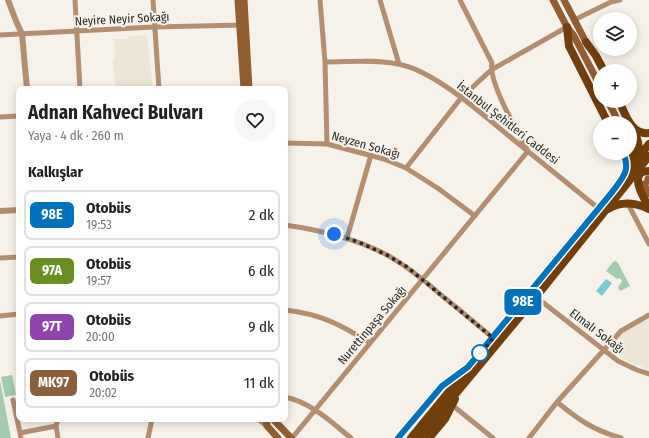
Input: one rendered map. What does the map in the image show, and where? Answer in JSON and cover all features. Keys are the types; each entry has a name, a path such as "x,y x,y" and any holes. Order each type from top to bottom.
{"main road":[{"path":"238,0 243,25 249,86"},
{"path":"244,0 244,86"},
{"path":"553,0 593,73"},
{"path":"564,0 597,64"},
{"path":"567,27 570,46 605,116"},
{"path":"586,42 600,64"},
{"path":"637,132 642,134 649,133"},
{"path":"637,138 637,150"},
{"path":"411,438 649,144"},
{"path":"649,157 649,164"},
{"path":"419,438 536,297 649,157"},
{"path":"622,178 627,169 626,160"},
{"path":"649,194 648,179 642,173 638,182 638,188 649,208"},
{"path":"599,218 606,210 613,206 636,204 649,208"},
{"path":"398,438 442,386 468,367"},
{"path":"429,438 445,419 459,389"},
{"path":"276,422 291,438"},
{"path":"266,423 278,438"}],"street":[{"path":"8,0 22,34 27,86"},
{"path":"75,0 80,86"},
{"path":"152,0 159,86"},
{"path":"320,0 325,62 327,144"},
{"path":"380,0 399,64"},
{"path":"460,0 492,63 491,70 506,110 528,151"},
{"path":"574,20 611,2 620,0"},
{"name":"Neyire Neyir Sokağı","path":"0,35 154,27 243,25"},
{"path":"406,168 461,98 491,70 567,27"},
{"name":"İstanbul Şehitleri Caddesi","path":"325,62 364,61 399,64 417,70 440,82 598,208"},
{"path":"0,117 16,116"},
{"name":"Neyzen Sokağı","path":"288,143 327,144 372,155 406,168 439,189 475,216"},
{"name":"Nurettinpaşa Sokağı","path":"291,438 528,151"},
{"path":"347,238 372,155"},
{"path":"628,204 649,244"},
{"path":"0,212 16,210"},
{"path":"288,225 309,228 347,238 387,255 423,279 493,338"},
{"path":"0,258 16,257"},
{"name":"Elmalı Sokağı","path":"536,297 618,361 649,374"},
{"path":"288,310 322,317 344,326 370,343"},
{"path":"0,316 16,314"},
{"path":"529,438 557,402 621,331 649,315"},
{"path":"288,398 302,402 315,409 351,438"},
{"path":"12,400 16,418"},
{"path":"557,402 578,419 601,432 621,438"},
{"path":"452,406 493,438"},
{"path":"17,422 20,436 56,426"},
{"path":"57,422 56,426 58,438"},
{"path":"148,438 151,422"}],"shaded area":[{"path":"147,35 153,86 116,86 113,62 115,57 114,39 128,39 129,36"},
{"path":"649,319 649,370 623,359 610,349 624,332"}],"green space":[{"path":"616,261 630,286 620,291 618,287 622,280 619,278 617,279 606,271 613,262"},
{"path":"12,375 16,395 5,397 1,377"},
{"path":"0,380 11,438 0,438"}],"water":[{"path":"606,279 612,283 602,296 596,291"}],"bus line":[{"name":"98E","path":"398,438 442,386 468,367 493,338 613,191 627,169 626,160"}],"route":[{"path":"334,234 361,243 387,255 423,279 493,338 477,358 480,353"}]}
